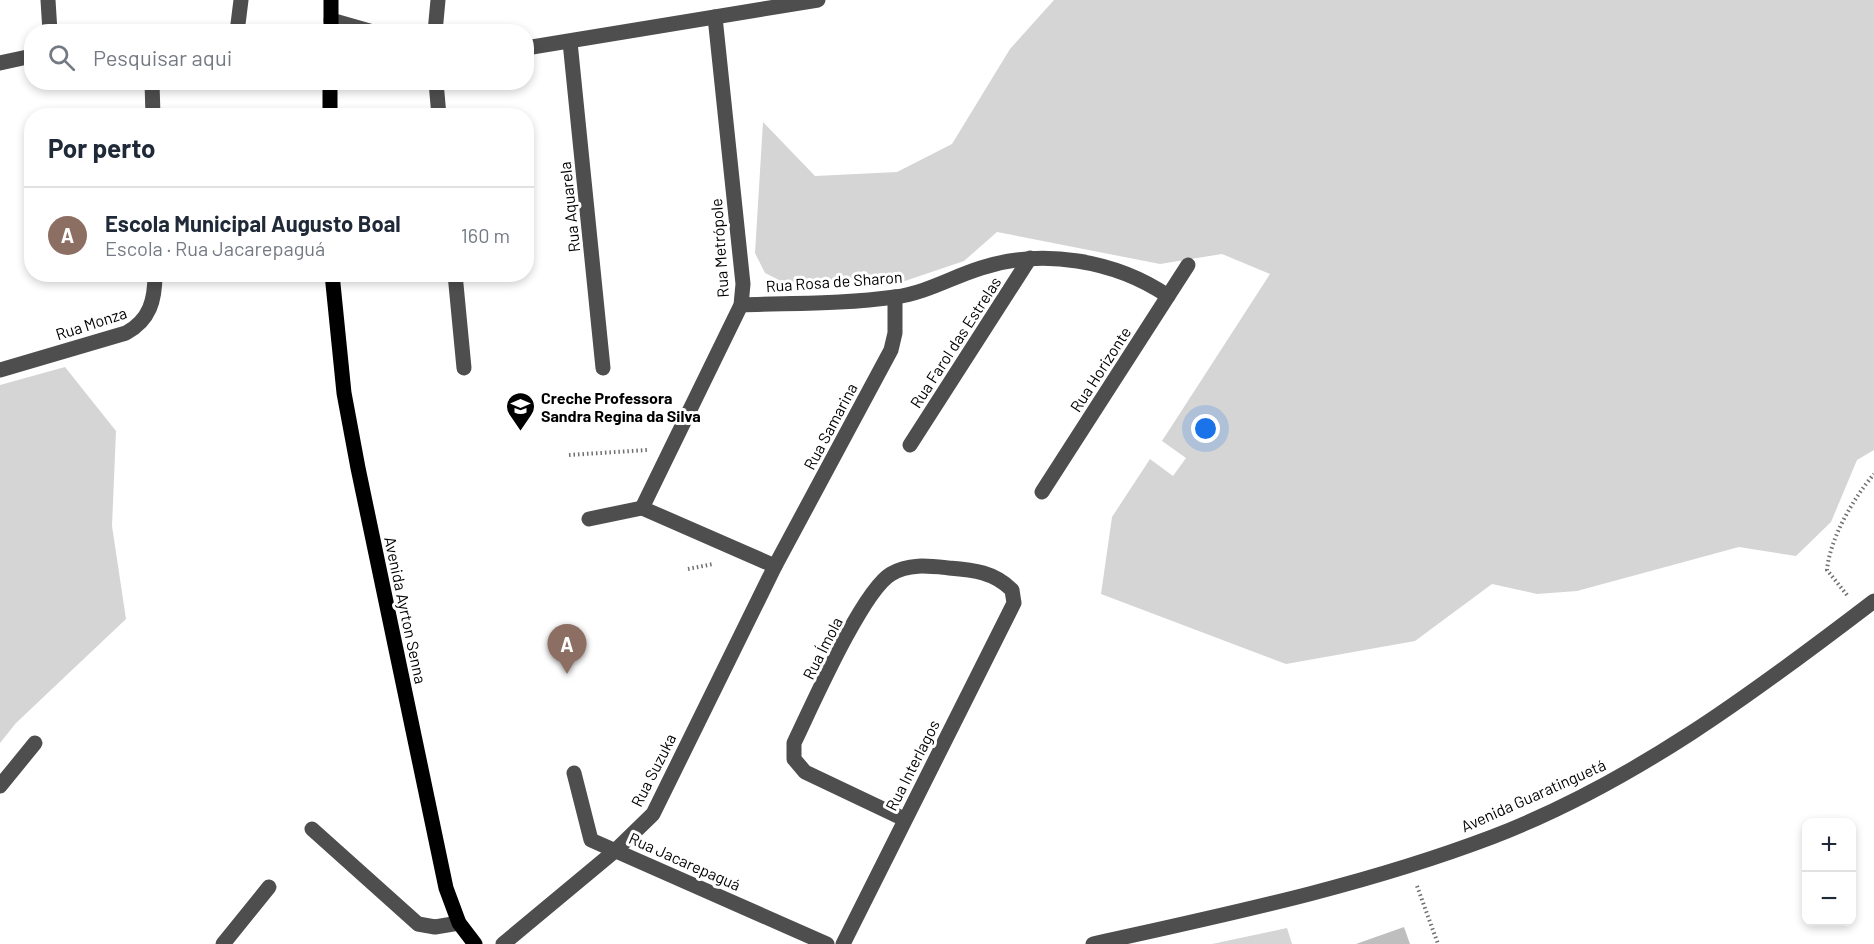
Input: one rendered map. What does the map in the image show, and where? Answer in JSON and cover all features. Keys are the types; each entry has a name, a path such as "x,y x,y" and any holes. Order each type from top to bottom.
{"main road":[{"path":"331,24 332,0"},
{"path":"330,90 330,108"},
{"name":"Avenida Ayrton Senna","path":"333,282 344,393 358,468 446,888 459,923 475,944"}],"street":[{"path":"48,0 50,24"},
{"path":"238,24 241,0"},
{"path":"436,24 438,0"},
{"path":"534,47 818,0"},
{"name":"Rua Metrópole","path":"642,508 741,305 743,284 715,17"},
{"name":"Rua Aquarela","path":"570,42 603,368"},
{"path":"0,63 24,58"},
{"path":"152,90 153,108"},
{"path":"437,90 438,108"},
{"name":"Rua Rosa de Sharon","path":"741,305 895,297 941,285 981,268 1030,258 1077,261 1105,267 1135,278 1168,296"},
{"name":"Rua Farol das Estrelas","path":"910,445 1030,258"},
{"name":"Rua Horizonte","path":"1042,492 1188,265"},
{"name":"Rua Monza","path":"0,370 126,333 139,326 152,306 155,282"},
{"path":"456,282 464,368"},
{"name":"Rua Samarina","path":"775,566 891,350 895,333 895,297"},
{"path":"589,519 642,508 775,566"},
{"name":"Rua Suzuka","path":"503,944 616,850 653,814 775,566"},
{"name":"Rua Ímola","path":"904,819 798,767 792,751 863,606 880,583 890,574 912,567 978,571 995,576 1012,590 1014,603"},
{"name":"Rua Interlagos","path":"843,944 1014,603"},
{"name":"Avenida Guaratinguetá","path":"1094,944 1306,896 1493,837 1641,765 1724,712 1874,603"},
{"path":"0,786 35,743"},
{"name":"Rua Jacarepaguá","path":"574,773 591,840 827,944"},
{"path":"312,829 418,924 435,927 459,923"},
{"path":"223,944 269,887"}],"path":[{"path":"569,456 671,449"},
{"path":"1860,612 1827,570 1829,554 1864,487 1874,474"},
{"path":"687,569 710,565"},
{"path":"1409,865 1438,944"}],"shaded area":[{"path":"1054,0 1874,0 1874,450 1857,460 1831,522 1796,556 1739,547 1577,591 1537,594 1492,584 1415,641 1286,664 1101,594 1112,517 1150,459 1173,476 1186,458 1162,441 1270,274 1222,254 1160,264 997,232 964,261 899,283 785,283 765,273 755,253 763,122 815,176 897,172 952,144 1010,49"},
{"path":"65,367 116,431 112,526 126,619 16,723 0,743 0,385"},
{"path":"1287,928 1292,944 1212,944"}],"building":[{"path":"1404,927 1410,944 1356,944"}],"place":[{"name":"Creche Professora Sandra Regina da Silva","path":"520,432"},
{"name":"Escola Municipal Augusto Boal","path":"567,674"}]}
